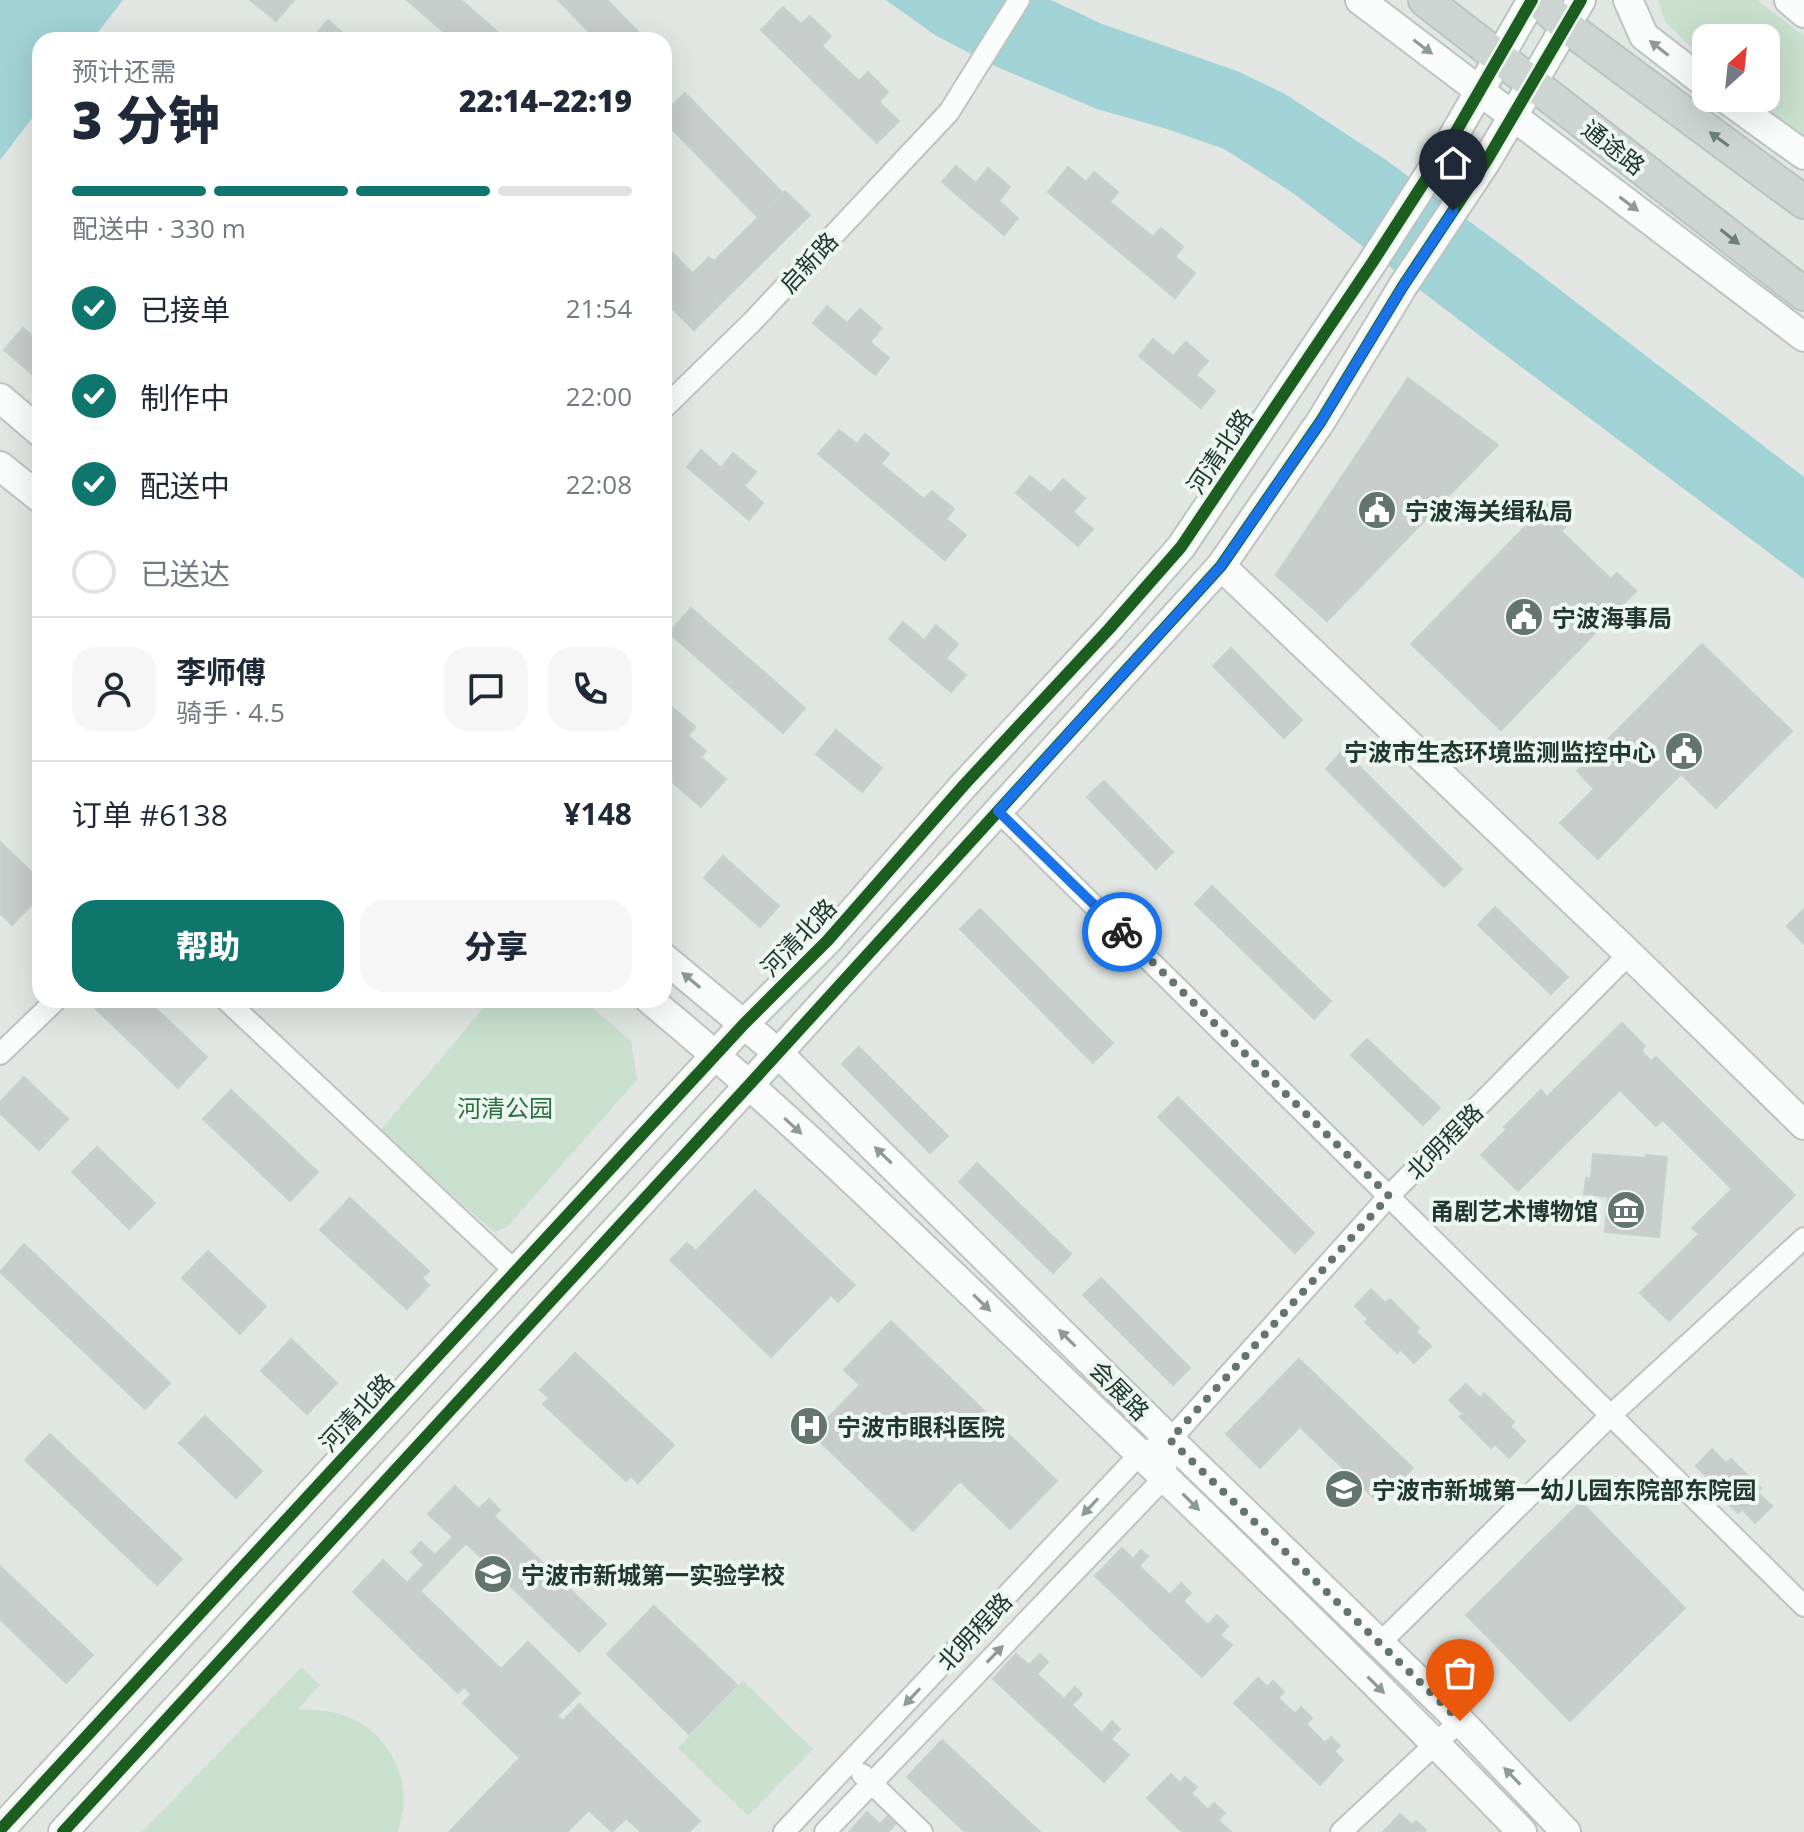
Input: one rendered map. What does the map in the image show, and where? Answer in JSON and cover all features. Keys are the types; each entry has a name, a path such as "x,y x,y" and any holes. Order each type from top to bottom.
{"main road":[{"path":"1360,0 1804,337"},
{"name":"通途路","path":"1425,0 1804,294"},
{"path":"1535,0 1573,13 1804,202"},
{"name":"河清北路","path":"0,1830 716,1054 828,940 1181,547 1372,263 1450,142 1498,57 1535,0"},
{"path":"1628,0 1644,36 1692,73"},
{"path":"1789,0 1804,13"},
{"path":"63,1832 1221,566 1321,421 1403,286 1487,160 1573,13"},
{"path":"1744,112 1804,155"},
{"path":"0,398 32,425"},
{"path":"0,466 32,492"},
{"path":"1221,566 1804,1125"},
{"name":"会展路","path":"672,965 777,1052 1460,1721 1566,1832"},
{"name":"会展路","path":"660,1008 716,1054 1165,1477 1522,1832"}],"street":[{"name":"启新路","path":"672,400 752,322 949,112 1019,0"},
{"path":"998,811 1804,1606"},
{"name":"北明程路","path":"784,1832 1140,1454 1170,1440 1389,1196 1629,954"},
{"path":"0,1054 48,1008"},
{"path":"235,1008 516,1272"},
{"path":"1380,1643 1611,1415 1804,1238"},
{"path":"1165,1477 1170,1440"},
{"name":"北明程路","path":"825,1832 1165,1477"},
{"path":"1341,1832 1460,1721"},
{"path":"850,1763 922,1832"}],"green space":[{"path":"1658,0 1757,0 1804,36 1804,137 1770,112 1780,112 1780,24 1692,24 1692,48 1665,22"},
{"name":"河清公园","path":"483,1008 592,1008 631,1041 637,1080 507,1227 494,1232 380,1131"},
{"path":"302,1667 320,1685 298,1709 331,1712 364,1725 393,1757 403,1786 404,1801 398,1832 142,1832"},
{"path":"743,1681 813,1749 748,1816 678,1748"}],"water":[{"path":"0,0 123,0 98,32 32,32 32,118 0,160"},
{"path":"886,0 1051,0 1102,24 1237,71 1285,94 1386,160 1504,247 1804,477 1804,579 1293,193 1224,149 1097,109 990,64 935,35"}],"building":[{"path":"250,0 294,0 276,21"},
{"path":"407,0 461,0 498,32 444,32"},
{"path":"558,0 607,0 638,32 589,32"},
{"path":"783,7 801,24 810,16 831,36 822,46 859,81 868,72 888,92 879,102 899,121 877,143 761,30"},
{"path":"328,20 342,32 318,32"},
{"path":"685,93 803,214 778,238 672,129 672,105"},
{"path":"956,166 976,183 988,168 1010,187 999,201 1018,218 1004,235 942,182"},
{"path":"1068,167 1086,182 1094,172 1118,192 1110,202 1153,237 1161,228 1183,247 1175,257 1195,273 1175,298 1048,192"},
{"path":"785,191 810,215 694,330 672,308 672,294 709,257 714,261"},
{"path":"672,252 718,300 693,325 672,303"},
{"path":"827,306 847,323 860,309 882,328 870,342 889,358 875,375 813,323"},
{"path":"23,328 32,335 32,374 4,350"},
{"path":"1153,339 1173,356 1186,342 1208,361 1196,375 1215,391 1201,408 1139,356"},
{"name":"宁波海关缉私局","path":"1408,378 1498,445 1327,621 1276,575"},
{"path":"839,430 857,444 865,434 889,454 881,464 924,499 932,491 954,509 946,519 966,535 945,560 818,454"},
{"path":"701,450 721,468 733,453 756,472 744,486 763,503 749,520 687,467"},
{"path":"1030,476 1051,493 1063,479 1085,498 1073,512 1093,529 1078,546 1016,493"},
{"name":"宁波海事局","path":"1547,504 1568,524 1561,531 1611,579 1617,573 1636,591 1501,730 1411,644"},
{"path":"691,608 805,708 783,733 672,636 672,630"},
{"path":"903,622 924,640 936,625 958,644 946,658 966,675 951,692 889,639"},
{"name":"宁波市生态环境监测监控中心","path":"1702,644 1792,731 1716,808 1681,774 1598,859 1560,823 1594,789 1577,771"},
{"path":"1231,648 1302,720 1284,738 1213,666"},
{"path":"672,707 695,727 688,736 706,751 701,757 726,779 701,807 672,782"},
{"path":"836,730 882,768 862,792 816,754"},
{"path":"1343,750 1462,869 1444,887 1326,769"},
{"path":"1104,781 1173,852 1156,869 1087,797"},
{"path":"0,842 32,872 32,904 12,925 0,913"},
{"path":"723,856 779,906 760,927 704,878"},
{"path":"1212,886 1331,1001 1314,1019 1195,904"},
{"path":"1495,907 1568,977 1551,994 1478,925"},
{"path":"980,909 1113,1043 1093,1063 960,929"},
{"path":"1804,909 1804,944 1787,926"},
{"path":"155,1008 207,1057 178,1088 96,1009"},
{"path":"1622,1023 1645,1046 1641,1051 1651,1061 1656,1057 1795,1195 1669,1321 1640,1293 1699,1234 1692,1228 1732,1189 1663,1120 1656,1126 1620,1090 1518,1191 1481,1155 1541,1090 1547,1097"},
{"path":"1367,1039 1440,1108 1423,1125 1351,1055"},
{"path":"859,1047 948,1136 930,1153 842,1064"},
{"path":"24,1077 68,1119 39,1150 0,1113 0,1102"},
{"path":"231,1090 318,1172 290,1201 203,1119"},
{"path":"1178,1097 1314,1233 1295,1253 1158,1117"},
{"path":"97,1147 155,1203 129,1229 72,1172"},
{"path":"1593,1154 1667,1157 1659,1237 1605,1232 1608,1197 1584,1194 1586,1178 1591,1179"},
{"path":"977,1163 1071,1254 1053,1273 959,1182"},
{"path":"755,1190 855,1285 838,1302 831,1295 771,1357 670,1260 687,1243 696,1251"},
{"path":"350,1198 429,1271 422,1278 429,1285 407,1309 320,1230"},
{"path":"24,1244 170,1383 145,1409 0,1272"},
{"path":"208,1251 266,1306 240,1334 182,1278"},
{"path":"1101,1278 1190,1368 1173,1385 1083,1295"},
{"path":"1371,1289 1385,1303 1390,1299 1419,1328 1416,1332 1431,1346 1414,1363 1400,1349 1397,1353 1365,1322 1368,1319 1355,1306"},
{"path":"891,1321 1057,1481 1010,1529 960,1481 913,1531 812,1434 860,1385 844,1370"},
{"path":"291,1339 337,1383 307,1414 261,1371"},
{"path":"575,1353 674,1445 638,1483 631,1476 626,1481 543,1404 549,1398 540,1390"},
{"path":"1299,1359 1413,1468 1394,1487 1389,1482 1374,1498 1300,1427 1260,1468 1226,1434"},
{"path":"1466,1384 1480,1398 1484,1393 1514,1422 1510,1426 1525,1441 1509,1458 1495,1444 1491,1448 1460,1417 1463,1414 1449,1400"},
{"path":"205,1416 262,1471 236,1498 179,1443"},
{"path":"50,1434 182,1559 157,1585 25,1460"},
{"path":"1712,1449 1726,1463 1731,1459 1761,1488 1757,1492 1772,1506 1755,1523 1742,1509 1738,1513 1706,1482 1709,1479 1696,1466"},
{"path":"455,1486 479,1509 489,1499 500,1510 494,1516 606,1624 579,1652 466,1543 420,1591 501,1669 528,1642 580,1693 557,1716 563,1721 579,1704 700,1821 689,1832 641,1832 626,1818 612,1832 589,1810 567,1832 449,1832 520,1758 463,1703 471,1694 464,1687 458,1693 353,1592 383,1560 407,1583 424,1565 411,1552 421,1542 435,1555 453,1537 428,1514"},
{"path":"1581,1502 1685,1608 1570,1721 1466,1615"},
{"path":"1122,1548 1133,1559 1141,1550 1148,1556 1139,1566 1170,1595 1181,1583 1191,1593 1183,1601 1208,1625 1217,1615 1228,1626 1220,1635 1232,1645 1202,1677 1095,1576"},
{"path":"0,1566 93,1655 66,1683 0,1619"},
{"path":"654,1606 737,1685 689,1734 607,1654"},
{"path":"1016,1654 1029,1665 1040,1654 1048,1662 1037,1674 1064,1699 1075,1687 1082,1694 1072,1705 1102,1733 1112,1721 1120,1729 1111,1739 1129,1755 1104,1782 993,1679"},
{"path":"1258,1678 1267,1687 1273,1681 1284,1692 1278,1698 1295,1714 1301,1707 1312,1718 1306,1724 1325,1743 1331,1737 1340,1746 1334,1751 1343,1760 1320,1785 1234,1703"},
{"path":"942,1740 1040,1832 965,1832 907,1777"},
{"path":"1171,1774 1180,1783 1185,1777 1197,1787 1191,1793 1208,1810 1214,1803 1225,1813 1218,1820 1231,1832 1182,1832 1147,1798"},
{"path":"867,1812 880,1824 891,1813 899,1820 888,1832 849,1832"},
{"path":"1400,1814 1412,1825 1416,1821 1426,1830 1383,1832"}],"cycle path":[{"path":"0,1830 744,1024 828,940 1181,547 1450,142 1532,0"},
{"path":"63,1832 1221,566 1321,421 1403,286 1487,160 1581,0"}],"way so far":[{"path":"1122,932 1389,1196 1170,1440 1460,1721"}],"place":[{"name":"宁波海关缉私局","path":"1377,510"},
{"name":"宁波海事局","path":"1524,617"},
{"name":"宁波市生态环境监测监控中心","path":"1684,751"},
{"name":"甬剧艺术博物馆","path":"1626,1210"},
{"name":"宁波市眼科医院","path":"809,1426"},
{"name":"宁波市新城第一幼儿园东院部东院园","path":"1344,1489"},
{"name":"宁波市新城第一实验学校","path":"493,1574"}],"route":[{"path":"1122,932 998,811 1221,566 1321,421 1403,286 1453,211"}]}
